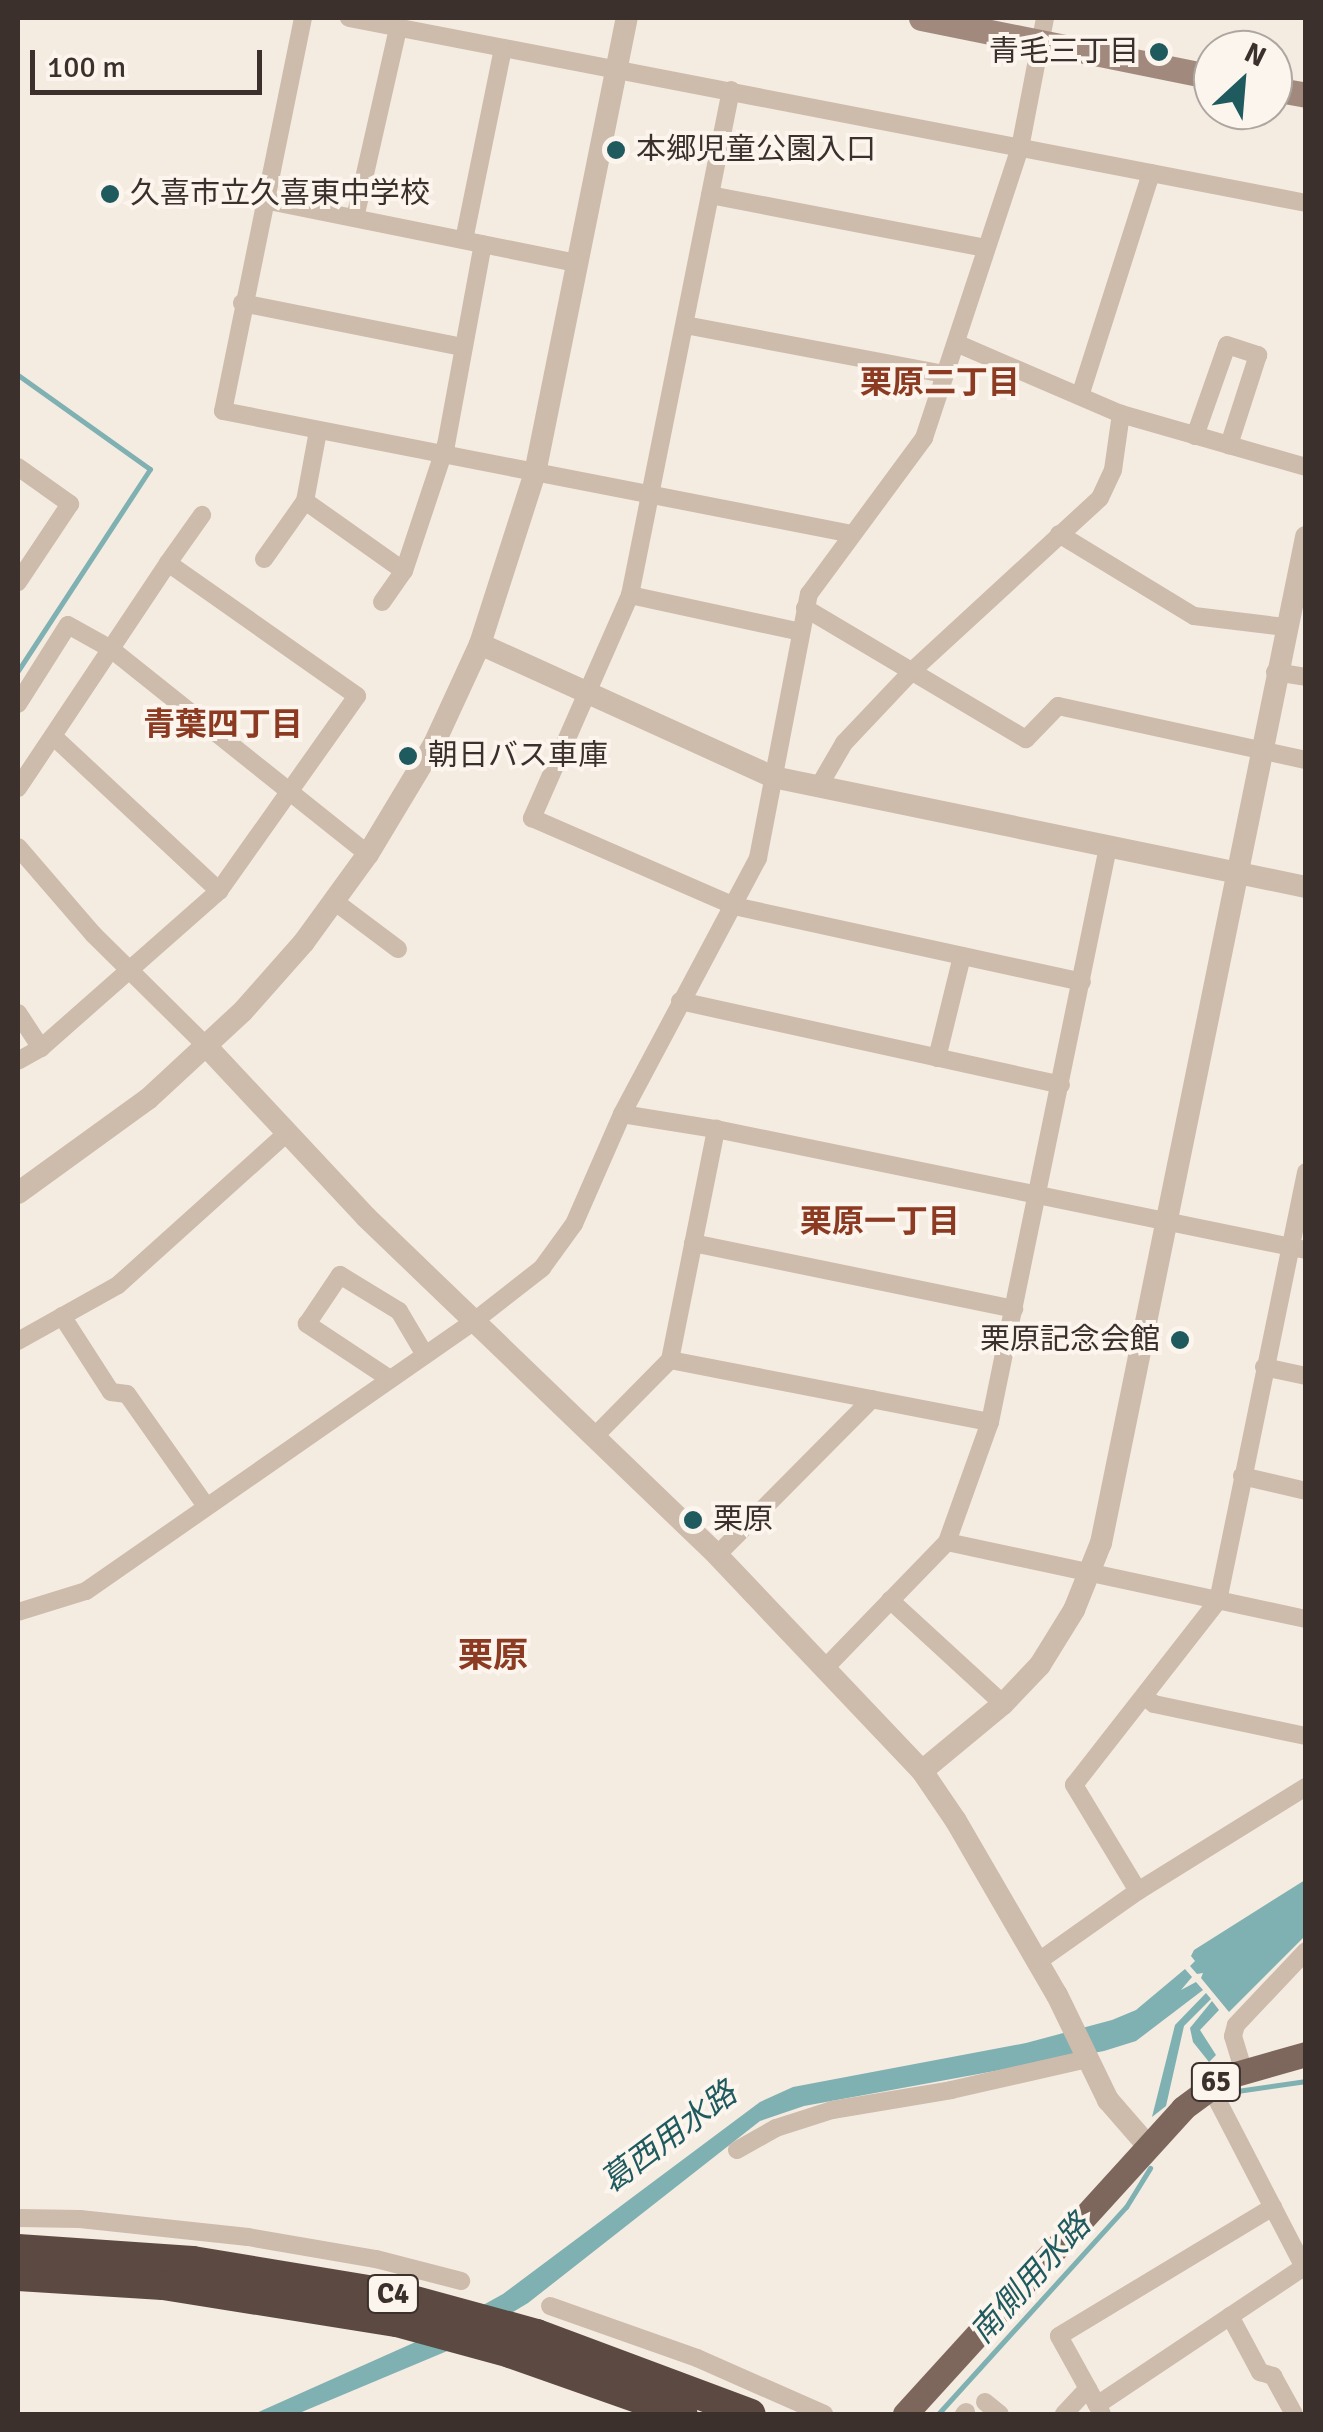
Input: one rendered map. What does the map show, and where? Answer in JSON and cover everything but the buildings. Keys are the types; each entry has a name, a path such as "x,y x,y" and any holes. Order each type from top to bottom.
{"highway":[{"name":"C4","path":"18,2249 193,2261 386,2293 570,2345 751,2414"},
{"name":"C4","path":"18,2276 163,2285 397,2322 525,2358 683,2414"}],"main road":[{"path":"920,18 1193,73"},
{"name":"65","path":"905,2414 1148,2146 1210,2086 1243,2069 1306,2054"}],"street":[{"path":"303,18 223,411 852,534"},
{"path":"350,18 1306,203"},
{"path":"18,1192 97,1139 208,1048 276,974 334,901 368,854 434,744 480,644 535,473 627,18"},
{"path":"18,1612 86,1590 425,1355 542,1268 574,1224 622,1114 758,858 804,608 852,534 924,438 1020,148 1045,18"},
{"path":"354,218 398,28"},
{"path":"382,602 404,571 443,454 462,346 502,48"},
{"path":"731,90 630,594 532,818 734,906 1082,982"},
{"path":"1080,396 1152,173"},
{"path":"710,195 985,248"},
{"path":"264,200 576,263"},
{"path":"242,303 462,346"},
{"path":"685,325 944,374"},
{"path":"956,342 1122,414 1306,468"},
{"path":"1195,436 1227,345 1258,355 1229,445"},
{"path":"818,786 844,743 912,670 1100,498 1113,470 1122,414"},
{"path":"264,559 305,501 318,431"},
{"path":"18,467 70,504 18,582"},
{"path":"305,501 404,571"},
{"path":"18,788 202,515"},
{"path":"1060,534 1194,616 1285,627"},
{"path":"922,1771 1003,1704 1058,1639 1092,1572 1167,1220 1275,672 1285,627 1299,597 1306,537"},
{"path":"18,1062 41,1048 132,972 219,890 356,696 168,563"},
{"path":"630,594 800,632"},
{"path":"804,608 1026,739 1058,706 1306,760"},
{"path":"18,704 68,625 111,649 368,854"},
{"path":"480,644 773,777 1306,888"},
{"path":"1275,672 1306,677"},
{"path":"54,737 219,890"},
{"path":"826,1667 947,1542 990,1422 1108,846"},
{"path":"18,848 132,972 472,1322 717,1554 922,1771 956,1821 1074,2025 1120,2120 1148,2146"},
{"path":"334,901 398,949"},
{"path":"938,1058 962,956"},
{"path":"680,1001 1060,1085"},
{"path":"18,1013 41,1048"},
{"path":"622,1114 716,1129 1298,1248"},
{"path":"594,1436 670,1360 716,1129"},
{"path":"18,1341 118,1286 288,1133"},
{"path":"1138,1892 1074,1784 1218,1601 1264,1368 1298,1248 1306,1172"},
{"path":"693,1243 1014,1309"},
{"path":"390,1379 307,1324 340,1275 400,1312 425,1355"},
{"path":"62,1316 111,1392 127,1394 206,1506"},
{"path":"670,1360 990,1422"},
{"path":"1264,1368 1306,1376"},
{"path":"717,1554 872,1399"},
{"path":"1242,1476 1306,1491"},
{"path":"947,1542 1306,1620"},
{"path":"890,1600 1003,1704"},
{"path":"1145,1697 1154,1704 1306,1736"},
{"path":"1036,1962 1306,1786"},
{"path":"1243,2069 1232,2036 1236,2025 1306,1951"},
{"path":"737,2150 776,2128 832,2110 951,2090 1087,2058"},
{"path":"1210,2086 1273,2207 1304,2269 1230,2316 1100,2410 1058,2336 1273,2207"},
{"path":"18,2218 80,2219 248,2237 376,2260 461,2281"},
{"path":"550,2306 710,2363 824,2414"},
{"path":"1230,2316 1260,2372 1273,2376 1294,2414"},
{"path":"1064,2414 1088,2388"},
{"path":"985,2402 1000,2414"}],"water":[{"path":"1305,1880 1305,1936 1229,2012 1201,1978 1203,1973 1197,1974 1190,1966 1195,1961 1191,1956 1194,1950"},
{"path":"1185,1969 1192,1977 1181,1990 1196,1982 1203,1990 1136,2041 1104,2051 804,2106 760,2121 528,2303 452,2349 297,2414 254,2414 420,2340 503,2294 760,2102 793,2087 1026,2043 1112,2020 1136,2010"},
{"path":"1206,1993 1211,1999 1184,2026 1166,2106 1152,2117 1175,2025"},
{"path":"1212,2001 1219,2010 1200,2030 1216,2055 1209,2062 1193,2042 1190,2028"}],"waterway":[{"path":"18,375 150,469 18,671"},
{"path":"1237,2091 1306,2081"},
{"name":"南側用水路","path":"938,2414 1126,2207 1150,2168"}],"place":[{"name":"青毛三丁目","path":"1159,52"},
{"name":"本郷児童公園入口","path":"616,150"},
{"name":"久喜市立久喜東中学校","path":"110,194"},
{"name":"朝日バス車庫","path":"408,756"},
{"name":"栗原記念会館","path":"1180,1340"},
{"name":"栗原","path":"693,1520"}],"district":[{"name":"栗原二丁目","path":"940,383"},
{"name":"青葉四丁目","path":"223,725"},
{"name":"栗原一丁目","path":"880,1222"},
{"name":"栗原","path":"493,1656"}],"water label":[{"name":"葛西用水路","path":"669,2138"}]}
